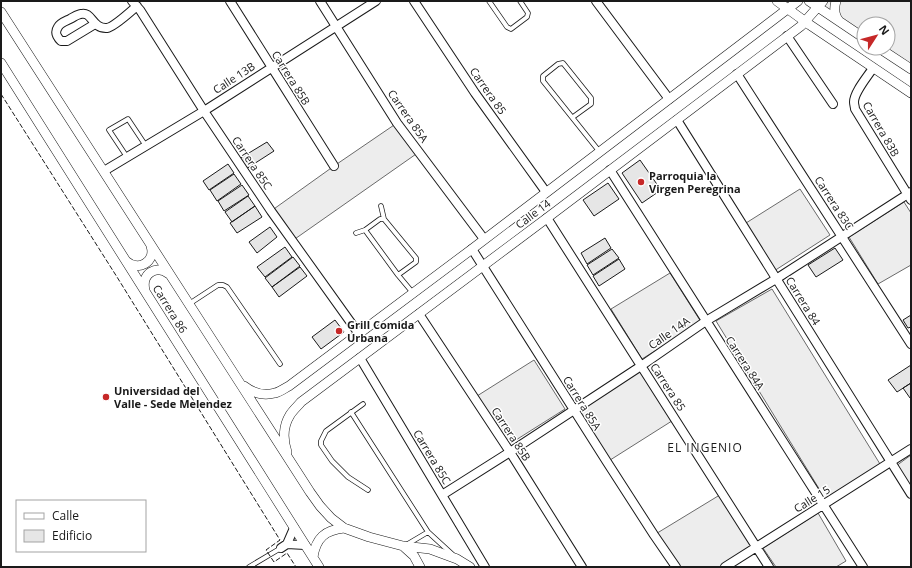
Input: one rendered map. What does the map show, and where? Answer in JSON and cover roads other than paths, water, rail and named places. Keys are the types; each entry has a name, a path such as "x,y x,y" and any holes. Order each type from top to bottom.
{"street":[{"name":"Carrera 85B","path":"230,1 334,166"},
{"name":"Carrera 85A","path":"320,1 397,123 484,239"},
{"name":"Calle 13B","path":"104,171 204,111 376,1"},
{"name":"Carrera 85","path":"414,1 475,93 546,192"},
{"path":"596,1 669,99"},
{"path":"777,1 911,93"},
{"name":"Calle 14","path":"240,383 251,392 264,395 276,393 290,386 798,1"},
{"path":"809,1 821,4 838,21 856,33"},
{"path":"836,1 834,8 838,21"},
{"path":"95,24 67,41 61,41 56,35 56,29 60,24 82,14 90,16 95,24 102,28 107,28 112,26 134,4"},
{"name":"Carrera 85C","path":"134,4 140,10 204,111 276,217 359,334"},
{"name":"Calle 14","path":"288,458 284,441 285,427 290,415 301,402 788,36 806,22 821,4"},
{"name":"Carrera 86","path":"1,12 320,506 331,518 344,528 369,537 403,546 430,549 457,559 470,567"},
{"path":"788,36 834,104"},
{"path":"891,56 911,69"},
{"name":"Carrera 86","path":"1,63 319,567"},
{"name":"Carrera 83B","path":"873,68 856,94 854,101 855,109 910,196"},
{"name":"Carrera 83C","path":"737,74 911,344"},
{"name":"Carrera 84","path":"677,120 911,494"},
{"name":"Carrera 84A","path":"610,170 863,567"},
{"name":"Calle 14A","path":"442,495 641,366 706,321 776,279 842,236 910,196"},
{"name":"Carrera 85","path":"547,218 769,567"},
{"path":"125,260 136,266 148,262 152,250 150,244"},
{"name":"Carrera 85A","path":"472,249 650,529 676,567"},
{"path":"146,293 144,282 149,273 159,269 165,270 169,274"},
{"name":"Carrera 85B","path":"419,314 510,452 582,567"},
{"name":"Carrera 85C","path":"360,358 485,567"},
{"name":"Calle 15","path":"725,567 911,449"},
{"path":"284,546 294,528"},
{"path":"312,557 314,548 322,536 334,529 344,528"},
{"path":"284,546 305,545"},
{"path":"403,546 414,556 420,567"}],"lane":[{"path":"489,1 507,26 512,29 527,17 528,13 520,1"},
{"path":"572,117 591,104 591,98 563,63 558,64 543,76 543,81 600,152"},
{"path":"126,157 109,130 128,118 146,146"},
{"path":"381,206 384,219 416,258 416,262 398,275"},
{"path":"356,233 365,230 380,219 384,219"},
{"path":"365,230 413,293"},
{"path":"189,304 218,285 223,285 227,288 280,364"},
{"path":"363,404 326,431 321,441 321,445 332,461 348,476 368,490"},
{"path":"351,412 428,532 457,559"},
{"path":"403,546 428,532"},
{"path":"249,567 284,546"}],"place":[{"name":"Parroquia la Virgen Peregrina","path":"641,182"},
{"name":"Grill Comida Urbana","path":"339,331"},
{"name":"Universidad del Valle - Sede Melendez","path":"106,397"}],"district":[{"name":"EL INGENIO","path":"705,448"}]}
